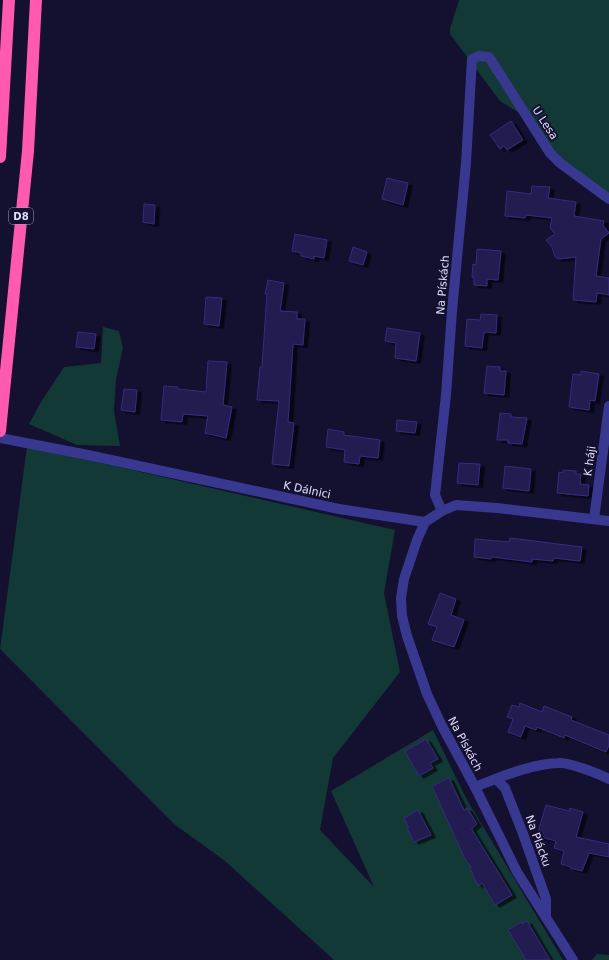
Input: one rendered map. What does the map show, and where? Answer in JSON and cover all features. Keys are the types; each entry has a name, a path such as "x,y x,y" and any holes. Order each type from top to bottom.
{"highway":[{"path":"0,157 9,0"},
{"name":"D8","path":"0,431 28,151 36,0"}],"street":[{"name":"U Lesa","path":"472,59 479,56 489,57 550,153 560,163 609,199"},
{"name":"Na Pískách","path":"442,511 435,495 446,395 466,163 472,59"},
{"name":"K háji","path":"594,519 609,406"},
{"name":"K Dálnici","path":"0,438 339,509 426,522"},
{"path":"426,522 442,511 456,505 609,521"},
{"name":"Na Pískách","path":"426,522 417,540 404,579 401,598 402,616 407,636 428,694 442,726 475,787 517,872 573,960"},
{"path":"475,787 533,766 560,762 597,773 609,779"},
{"name":"Na Plácku","path":"496,779 505,788 522,831 546,899 546,916"}],"green space":[{"path":"459,0 609,0 609,201 556,154 536,123 500,101 450,34 450,29"},
{"path":"103,327 119,331 123,348 116,379 114,411 120,446 77,445 29,424 41,402 64,367 101,363"},
{"path":"27,446 395,530 384,593 400,672 333,758 320,830 374,887 331,791 433,730 466,798 563,960 334,960 225,861 174,824 0,649"},
{"path":"597,954 609,955 609,960 592,960"}],"building":[{"path":"511,121 523,140 507,150 504,146 500,149 490,135"},
{"path":"387,178 408,183 403,205 382,199"},
{"path":"532,186 550,187 548,198 576,202 574,216 604,221 603,225 609,233 601,239 596,276 609,278 609,295 597,293 596,302 573,300 576,257 559,259 555,257 552,247 546,240 555,234 550,228 552,218 526,215 525,218 505,216 507,191 531,194"},
{"path":"144,204 155,205 154,224 143,222"},
{"path":"295,234 327,240 324,258 314,256 314,259 301,256 301,253 292,251"},
{"path":"353,247 367,252 363,265 349,261"},
{"path":"477,249 501,251 498,280 487,279 487,286 474,285 474,278 472,277 473,264 476,265"},
{"path":"268,280 284,283 280,311 297,312 297,319 305,319 303,345 293,344 288,422 294,423 289,466 272,464 279,401 257,400 260,367 262,367 267,294 265,294"},
{"path":"206,297 222,298 219,326 204,324"},
{"path":"481,314 497,315 496,333 484,332 482,348 465,346 467,319 480,320"},
{"path":"387,328 420,333 416,361 395,358 396,343 385,341"},
{"path":"78,332 96,334 94,349 76,347"},
{"path":"208,361 227,362 223,405 232,407 226,438 205,433 208,416 183,414 182,422 161,420 164,386 206,392"},
{"path":"487,366 500,367 500,371 506,371 504,395 484,393"},
{"path":"581,371 599,374 595,401 590,400 589,410 569,407 573,374 581,375"},
{"path":"124,389 137,390 135,412 121,410"},
{"path":"500,413 511,414 511,417 527,418 522,444 508,443 508,440 497,440"},
{"path":"397,420 417,422 415,433 396,431"},
{"path":"328,429 344,432 344,435 380,440 378,458 360,456 359,464 344,462 345,450 326,447"},
{"path":"459,463 480,464 478,485 457,483"},
{"path":"505,466 531,469 529,491 503,488"},
{"path":"563,470 576,471 576,474 581,474 580,484 589,485 588,496 557,493 559,472 563,473"},
{"path":"510,538 582,547 580,561 554,558 553,561 532,559 532,562 492,557 491,559 474,557 475,539 509,542"},
{"path":"440,593 456,599 451,615 464,620 454,647 432,640 437,627 428,624"},
{"path":"520,703 542,712 544,706 572,717 571,720 609,735 609,745 606,752 565,735 564,738 537,727 536,730 525,726 521,737 508,732 513,719 507,717 512,705 519,707"},
{"path":"426,739 438,759 430,763 433,768 419,776 405,751"},
{"path":"449,778 464,810 467,808 477,824 472,828 472,830 512,895 495,905 482,883 478,886 470,868 471,867 464,857 432,786"},
{"path":"546,805 569,811 570,808 583,812 576,837 609,844 609,857 589,853 582,871 561,864 564,851 554,848 556,841 537,836"},
{"path":"418,810 431,835 414,842 404,818"},
{"path":"527,921 550,960 526,960 508,930 521,922 522,924"}]}
